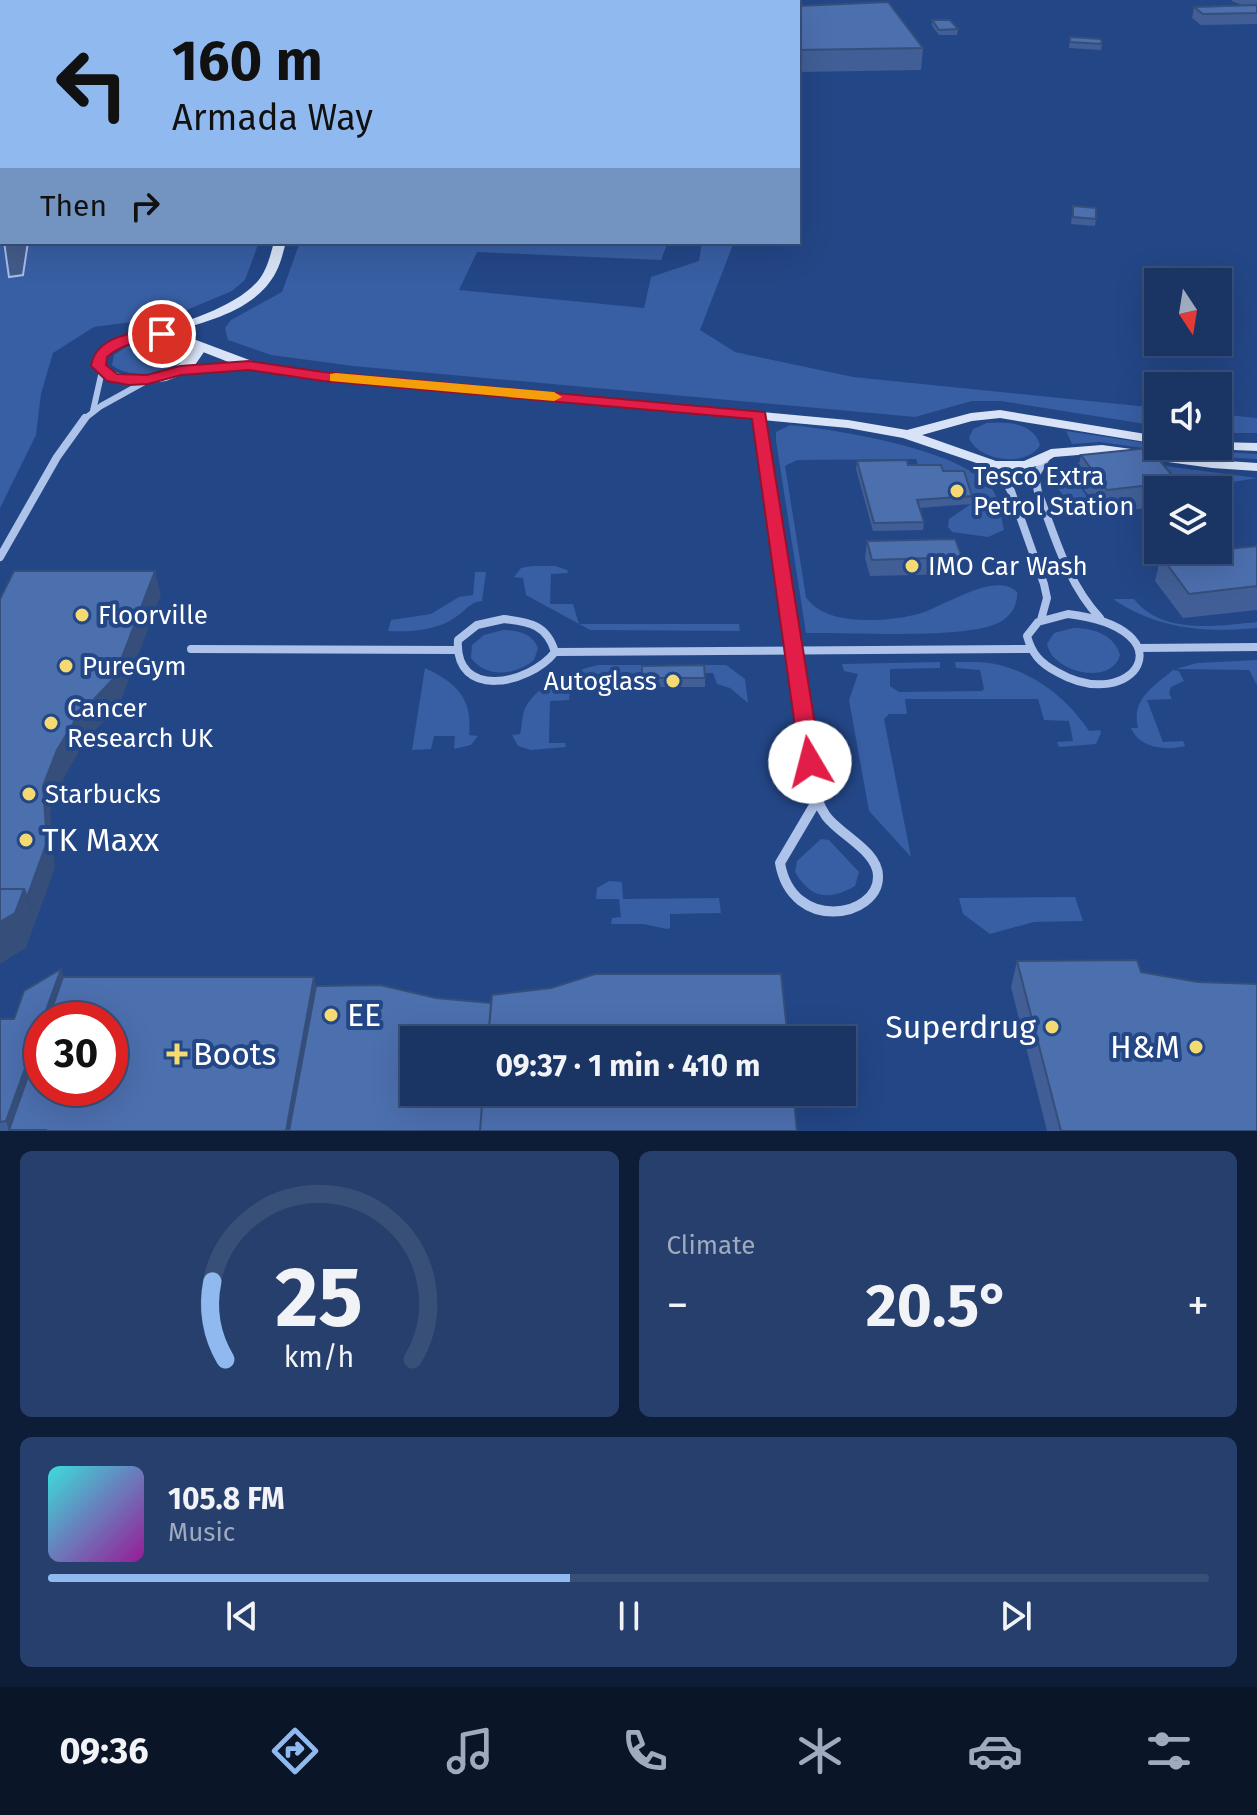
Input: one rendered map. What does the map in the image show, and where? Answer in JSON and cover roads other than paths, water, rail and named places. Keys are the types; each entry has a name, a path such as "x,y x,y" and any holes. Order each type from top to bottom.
{"street":[{"path":"93,411 103,385 102,371 97,361 105,350 122,340 210,316 250,294 264,282 279,244"},
{"path":"180,370 194,359 193,344 210,316"},
{"path":"149,335 174,335 249,365 328,377 759,415 906,434 962,452 1004,479 1044,584 1047,598 1041,620"},
{"path":"0,557 65,445 93,411 148,380 180,370 249,365"},
{"path":"102,371 113,377 148,380"},
{"path":"906,434 985,414 1015,416 1144,438"},
{"path":"759,415 796,649 810,762"},
{"path":"1015,416 1043,428 1054,444 1035,476 1038,492 1074,584 1082,599 1100,618 1125,631 1139,648 1140,659 1136,669 1127,677 1097,684 1079,682 1054,673 1035,659 1029,649 1027,638 1041,620 1068,614 1100,618"},
{"path":"960,421 952,430 953,441 962,452"},
{"path":"1232,446 1257,447"},
{"path":"980,461 1024,465 1048,455 1102,449 1257,467"},
{"path":"518,619 542,628 554,643 555,652 550,662 530,676 500,681 472,675 462,668 455,650 466,632 477,625 518,619"},
{"path":"1139,648 1257,647"},
{"path":"191,649 455,650"},
{"path":"555,652 1029,649"},
{"path":"813,782 816,802 834,825 864,848 874,860 878,877 874,890 856,905 822,911 803,905 786,891 780,863 816,802"}],"place":[{"name":"Tesco Extra Petrol Station","path":"957,491"},
{"name":"IMO Car Wash","path":"912,566"},
{"name":"Floorville","path":"82,615"},
{"name":"PureGym","path":"66,666"},
{"name":"Autoglass","path":"673,681"},
{"name":"Cancer Research UK","path":"51,723"},
{"name":"Starbucks","path":"29,794"},
{"name":"TK Maxx","path":"26,840"},
{"name":"EE","path":"331,1015"},
{"name":"Superdrug","path":"1052,1027"},
{"name":"H&M","path":"1196,1047"},
{"name":"Boots","path":"177,1054"}]}
